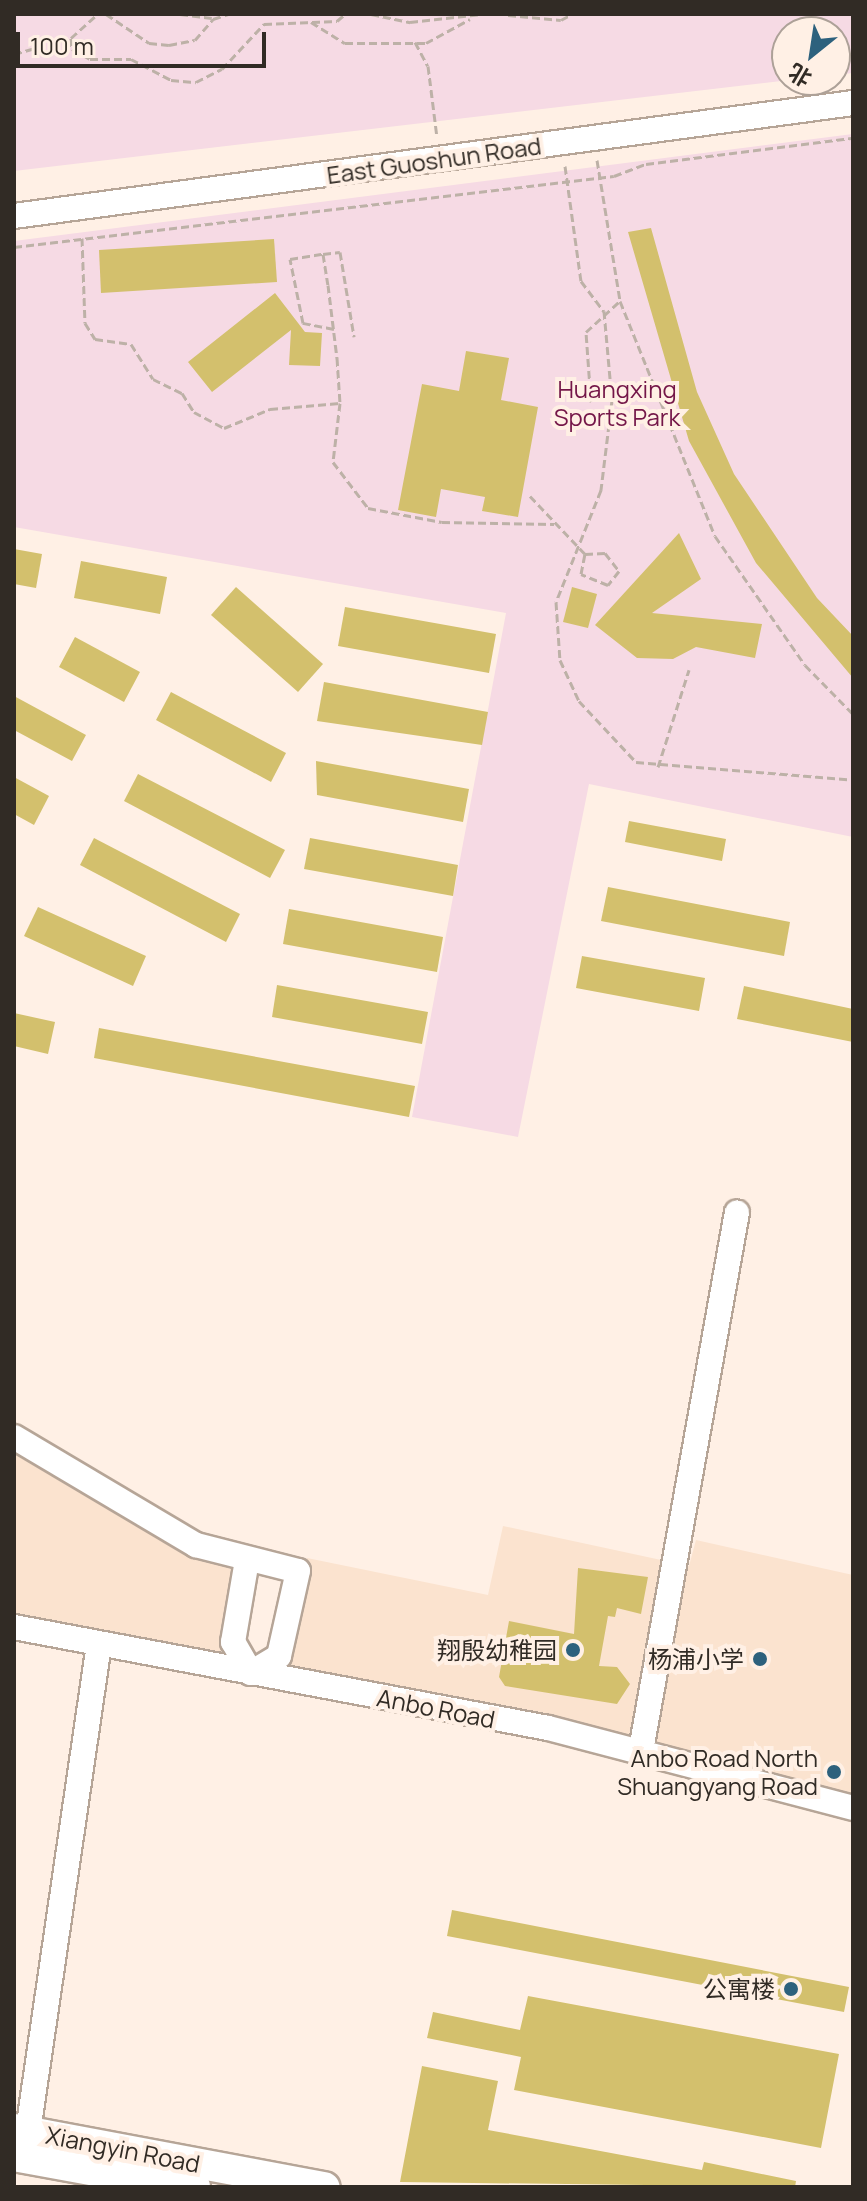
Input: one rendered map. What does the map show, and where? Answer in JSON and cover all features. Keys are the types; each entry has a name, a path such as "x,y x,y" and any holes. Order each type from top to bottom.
{"highway":[{"path":"19,2138 193,2187"}],"main road":[{"name":"Xiangyin Road","path":"19,2138 325,2187"}],"street":[{"name":"East Guoshun Road","path":"14,216 853,103"},
{"path":"641,1750 737,1212"},
{"path":"14,1437 196,1545 298,1571 279,1656 251,1673 233,1642 247,1560"},
{"name":"Anbo Road","path":"14,1627 641,1750 853,1808"},
{"path":"19,2138 99,1644"}],"path":[{"path":"14,54 71,38 98,14"},
{"path":"106,14 149,43 169,45 195,40 213,19"},
{"path":"180,14 213,19 228,14"},
{"path":"281,14 285,19"},
{"path":"71,38 72,49 90,59 131,59 171,80 196,82 222,69 264,24 285,19 311,22 345,14"},
{"path":"371,14 470,19"},
{"path":"311,22 345,43 415,42 450,36 470,19 482,14"},
{"path":"508,14 561,20 572,14"},
{"path":"415,42 428,66 437,138"},
{"path":"14,247 600,177 646,164 853,138"},
{"path":"597,160 620,301 715,536 805,665 853,714"},
{"path":"565,166 581,281 604,311 612,400 601,490 556,602 560,660 579,701 612,743 636,762 658,767 853,780"},
{"path":"82,238 85,323 95,339 131,344 153,379 182,393 194,412 224,428 270,409 340,403"},
{"path":"334,329 303,323 290,259 340,252 354,337"},
{"path":"323,254 334,329 340,403 333,462 368,508 442,522 554,524"},
{"path":"591,402 586,332 604,311 620,301"},
{"path":"530,496 585,554"},
{"path":"605,553 619,571 608,585 581,574 585,554 605,553"},
{"path":"658,767 689,670"}],"shaded area":[{"path":"14,1446 240,1564 220,1656 14,1616"},
{"path":"503,1526 689,1566 696,1540 853,1575 853,1799 285,1668 307,1558 488,1595"}],"green space":[{"path":"14,14 853,14 853,73 851,16 771,16 771,82 14,171"},
{"name":"Huangxing Sports Park","path":"853,134 853,837 589,784 518,1137 412,1117 506,613 14,527 14,241"}],"building":[{"path":"651,228 697,392 734,474 817,598 853,636 853,678 756,563 689,441 628,232"},
{"path":"274,239 277,282 101,293 99,250"},
{"path":"275,293 305,332 322,333 320,366 289,365 291,330 212,392 188,362"},
{"path":"466,351 509,358 501,400 538,407 518,517 482,511 485,497 441,489 436,517 398,510 422,384 459,391"},
{"path":"679,533 701,579 652,613 762,624 755,658 696,647 673,659 637,658 595,625"},
{"path":"14,549 42,554 36,588 14,584"},
{"path":"81,561 167,577 160,614 74,598"},
{"path":"236,587 323,664 298,692 211,615"},
{"path":"572,587 597,594 588,628 563,622"},
{"path":"345,607 496,634 489,673 338,646"},
{"path":"75,637 140,672 124,702 59,667"},
{"path":"324,682 488,712 482,745 317,721"},
{"path":"171,692 286,753 271,782 156,720"},
{"path":"14,696 86,735 72,761 14,730"},
{"path":"316,761 469,789 463,822 317,795"},
{"path":"138,774 285,850 270,878 124,801"},
{"path":"14,777 49,796 34,825 14,814"},
{"path":"629,821 726,839 722,861 625,842"},
{"path":"94,838 240,914 226,942 80,865"},
{"path":"310,838 458,865 453,896 304,869"},
{"path":"608,887 790,922 784,956 601,921"},
{"path":"38,907 146,956 133,986 24,936"},
{"path":"289,909 443,937 437,972 283,944"},
{"path":"582,956 705,978 699,1011 576,988"},
{"path":"277,985 428,1012 422,1044 272,1017"},
{"path":"744,986 853,1009 853,1042 737,1019"},
{"path":"14,1013 55,1022 48,1054 14,1046"},
{"path":"99,1028 415,1086 409,1117 94,1058"},
{"path":"578,1568 648,1577 641,1614 617,1608 615,1617 608,1616 599,1666 617,1667 630,1684 617,1704 505,1686 499,1677 509,1621 574,1634"},
{"path":"452,1910 849,1987 844,2012 447,1936"},
{"path":"528,1996 839,2054 821,2148 514,2090 521,2057 427,2038 433,2012 520,2030"},
{"path":"422,2066 498,2081 488,2130 702,2170 704,2162 796,2181 795,2187 400,2182"}],"place":[{"name":"翔殷幼稚园","path":"573,1650"},
{"name":"杨浦小学","path":"760,1659"},
{"name":"Anbo Road North Shuangyang Road","path":"834,1772"},
{"name":"公寓楼","path":"791,1989"}]}
